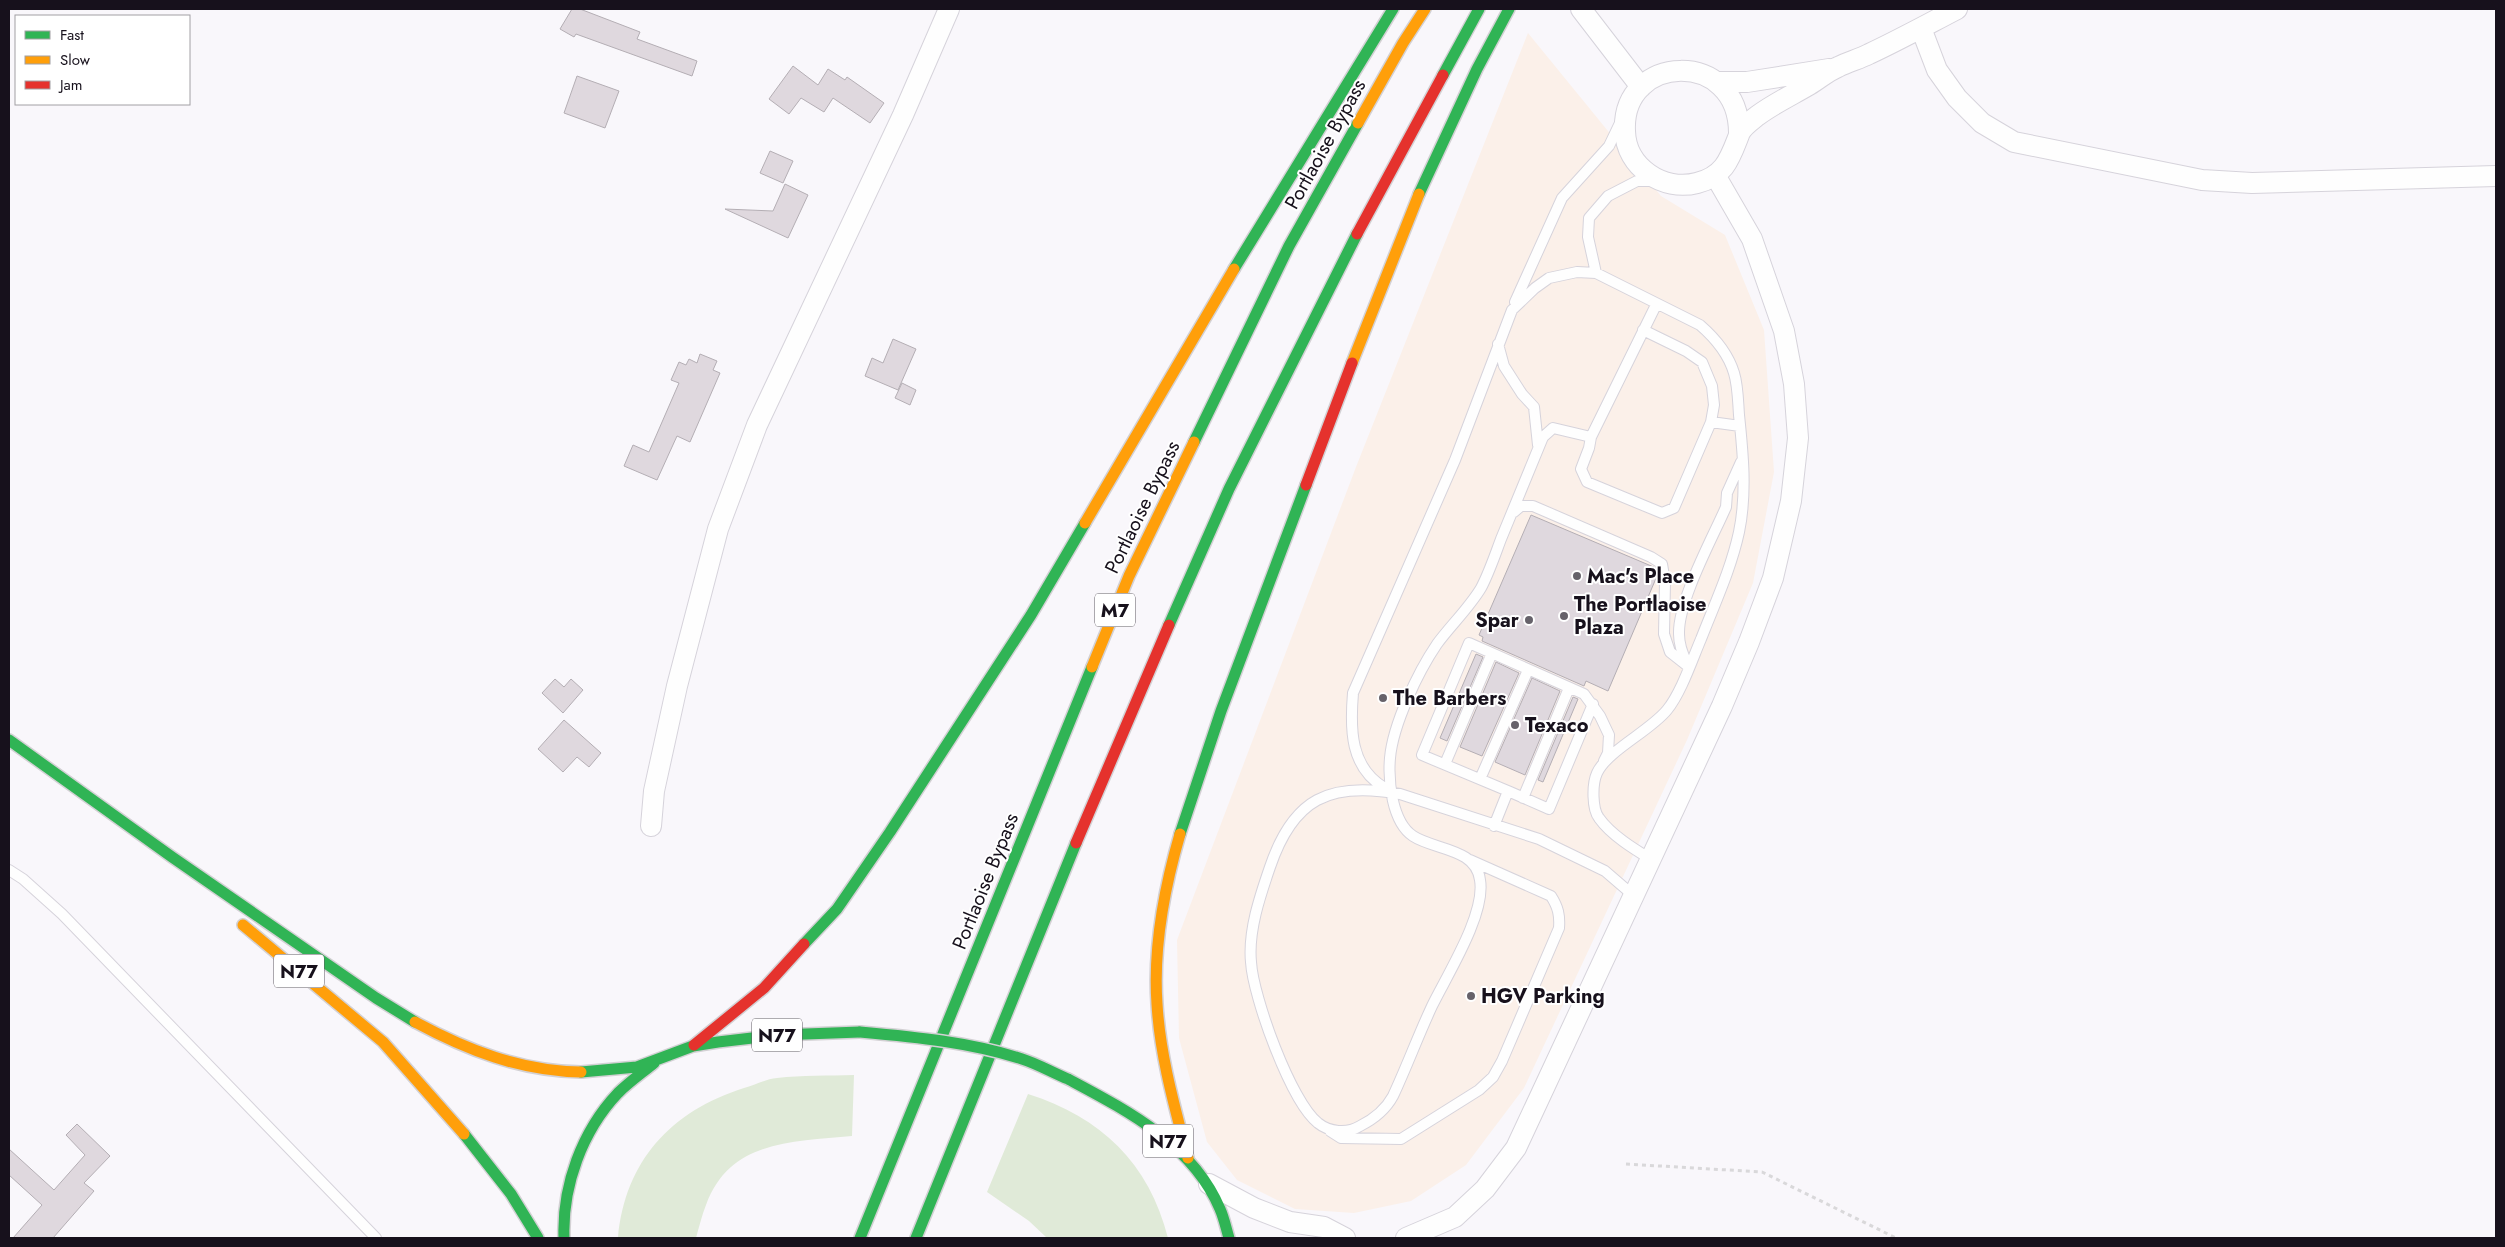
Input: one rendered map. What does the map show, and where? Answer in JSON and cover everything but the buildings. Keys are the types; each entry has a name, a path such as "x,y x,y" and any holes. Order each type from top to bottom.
{"main road":[{"path":"694,1046 764,988 824,923 837,908 890,832 1031,615 1218,295 1393,9"},
{"name":"Portlaoise Bypass","path":"860,1238 1129,576 1289,246 1403,43 1425,9"},
{"path":"916,1238 1106,769 1230,489 1350,246 1479,9"},
{"path":"1188,1158 1173,1100 1159,1028 1156,955 1168,874 1187,807 1241,653 1427,174 1491,40 1509,9"},
{"name":"N77","path":"9,740 127,828 426,1030 482,1055 526,1068 573,1072 612,1071 655,1062 694,1046 802,1032 860,1032 917,1037 964,1045 1023,1059 1121,1106 1188,1158 1209,1184 1226,1222 1229,1238"},
{"name":"N77","path":"127,828 217,903"},
{"name":"N77","path":"232,916 383,1042 459,1127 511,1194 538,1238"},
{"name":"N77","path":"564,1238 568,1184 586,1137 614,1097 655,1062"}],"street":[{"path":"652,826 654,792 677,686 718,529 757,425 903,115 949,9"},
{"path":"1739,133 1757,117 1836,68 1868,55 1957,9"},
{"path":"1584,12 1641,87"},
{"path":"1921,28 1937,70 1957,98 1982,123 2014,142 2202,180 2252,182 2496,176"},
{"path":"1717,82 1747,82 1836,68"},
{"path":"1674,71 1697,72 1717,82 1725,90 1736,110 1739,133 1732,155 1715,175 1697,183 1686,185 1659,181 1638,166 1631,155 1624,132 1628,108 1641,87 1662,74 1674,71"},
{"path":"1406,1238 1455,1217 1485,1189 1516,1148 1652,860 1722,706 1749,642 1772,578 1791,501 1798,438 1794,384 1784,331 1770,285 1752,239 1715,175"},
{"path":"1209,1184 1254,1208 1290,1222 1324,1227 1345,1238"}],"lane":[{"path":"1628,108 1609,146 1562,198 1498,344 1455,460 1353,693 1350,726 1364,772 1375,783 1392,792 1539,839 1605,871 1634,896"},
{"path":"1596,273 1588,237 1589,218 1608,196 1637,182 1659,181"},
{"path":"1512,310 1535,288 1550,278 1577,272 1596,273 1656,305 1700,325 1725,352 1735,374 1743,459 1743,496 1739,530 1727,576 1689,667 1667,710 1611,756 1597,774"},
{"path":"1643,330 1686,351 1702,362 1712,386 1714,405 1711,422 1674,508 1662,513 1587,482 1580,469 1589,448 1591,437 1643,330 1656,305"},
{"path":"1498,344 1504,366 1522,394 1534,406 1538,449"},
{"path":"1711,422 1740,426"},
{"path":"1392,792 1363,789 1323,798 1306,805 1291,821 1278,844 1255,917 1250,961 1259,1000 1294,1088 1310,1116 1320,1126 1341,1138 1401,1139 1479,1090 1493,1077 1559,928 1560,916 1558,908 1551,896 1413,836 1398,819 1392,792 1389,761 1393,735 1407,703 1437,644 1481,587 1543,437 1553,428 1591,437"},
{"path":"1689,667 1680,650 1678,632 1682,612 1726,507 1727,493 1743,459"},
{"path":"1512,515 1521,506 1533,506 1652,557 1662,564 1666,582 1664,634 1670,652 1689,667"},
{"path":"1593,704 1550,809 1422,755 1469,643 1584,694 1593,704 1608,735 1608,754 1597,774 1594,796 1598,817 1623,840 1652,860"},
{"path":"1444,764 1492,653"},
{"path":"1480,779 1528,670"},
{"path":"1523,798 1569,688"},
{"path":"1494,826 1508,791"},
{"path":"1320,1126 1345,1132 1354,1130 1368,1122 1389,1103 1430,1010 1474,920 1481,892 1480,878 1475,866 1466,858"},
{"path":"9,870 23,879 62,914 376,1238"}],"path":[{"path":"1626,1164 1762,1172 1896,1238"}],"shaded area":[{"path":"1528,33 1661,196 1725,235 1764,330 1774,472 1753,583 1687,740 1524,1088 1466,1165 1411,1201 1354,1213 1295,1209 1237,1180 1207,1142 1179,1038 1177,940 1356,467"}],"green space":[{"path":"854,1075 852,1136 787,1143 766,1148 747,1156 731,1167 717,1183 706,1205 696,1238 618,1238 622,1210 630,1185 642,1163 656,1143 674,1125 694,1110 718,1098 773,1079 796,1076"},
{"path":"1028,1094 1078,1116 1118,1146 1135,1166 1148,1187 1160,1211 1168,1238 1047,1238 1029,1221 987,1192"}],"traffic: fast":[{"path":"1234,269 1393,9"},
{"path":"1443,75 1479,9"},
{"path":"1419,194 1477,69 1509,9"},
{"path":"1194,442 1289,246 1358,123"},
{"path":"1169,625 1229,489 1357,234"},
{"path":"1180,834 1221,711 1306,485"},
{"path":"804,944 837,909 890,832 1031,615 1085,523"},
{"path":"860,1238 1092,667"},
{"path":"9,740 172,857 376,998 415,1022"},
{"path":"916,1238 1076,843"},
{"path":"581,1072 637,1067 693,1046 718,1042 778,1035 860,1032"},
{"path":"860,1032 922,1038 982,1048 1028,1061 1068,1079"},
{"path":"564,1238 564,1218 571,1179 577,1160 594,1124 618,1093 654,1063"},
{"path":"1068,1079 1112,1103 1156,1131 1175,1147 1208,1186 1221,1212 1229,1238"},
{"path":"464,1134 511,1194 538,1238"}],"traffic: slow":[{"path":"1358,123 1403,43 1425,9"},
{"path":"1352,363 1419,194"},
{"path":"1085,523 1234,269"},
{"path":"1092,667 1129,576 1194,442"},
{"path":"1180,834 1161,918 1156,983 1161,1043 1173,1101 1188,1158"},
{"path":"243,925 383,1042 464,1134"},
{"path":"415,1022 474,1050 495,1057 537,1068 581,1072"}],"traffic: jam":[{"path":"1357,234 1443,75"},
{"path":"1306,485 1352,363"},
{"path":"1076,843 1169,625"},
{"path":"694,1045 764,988 804,944"}],"place":[{"name":"Mac's Place","path":"1577,576"},
{"name":"The Portlaoise Plaza","path":"1564,616"},
{"name":"Spar","path":"1529,620"},
{"name":"The Barbers","path":"1383,698"},
{"name":"Texaco","path":"1515,725"},
{"name":"HGV Parking","path":"1471,996"}]}
